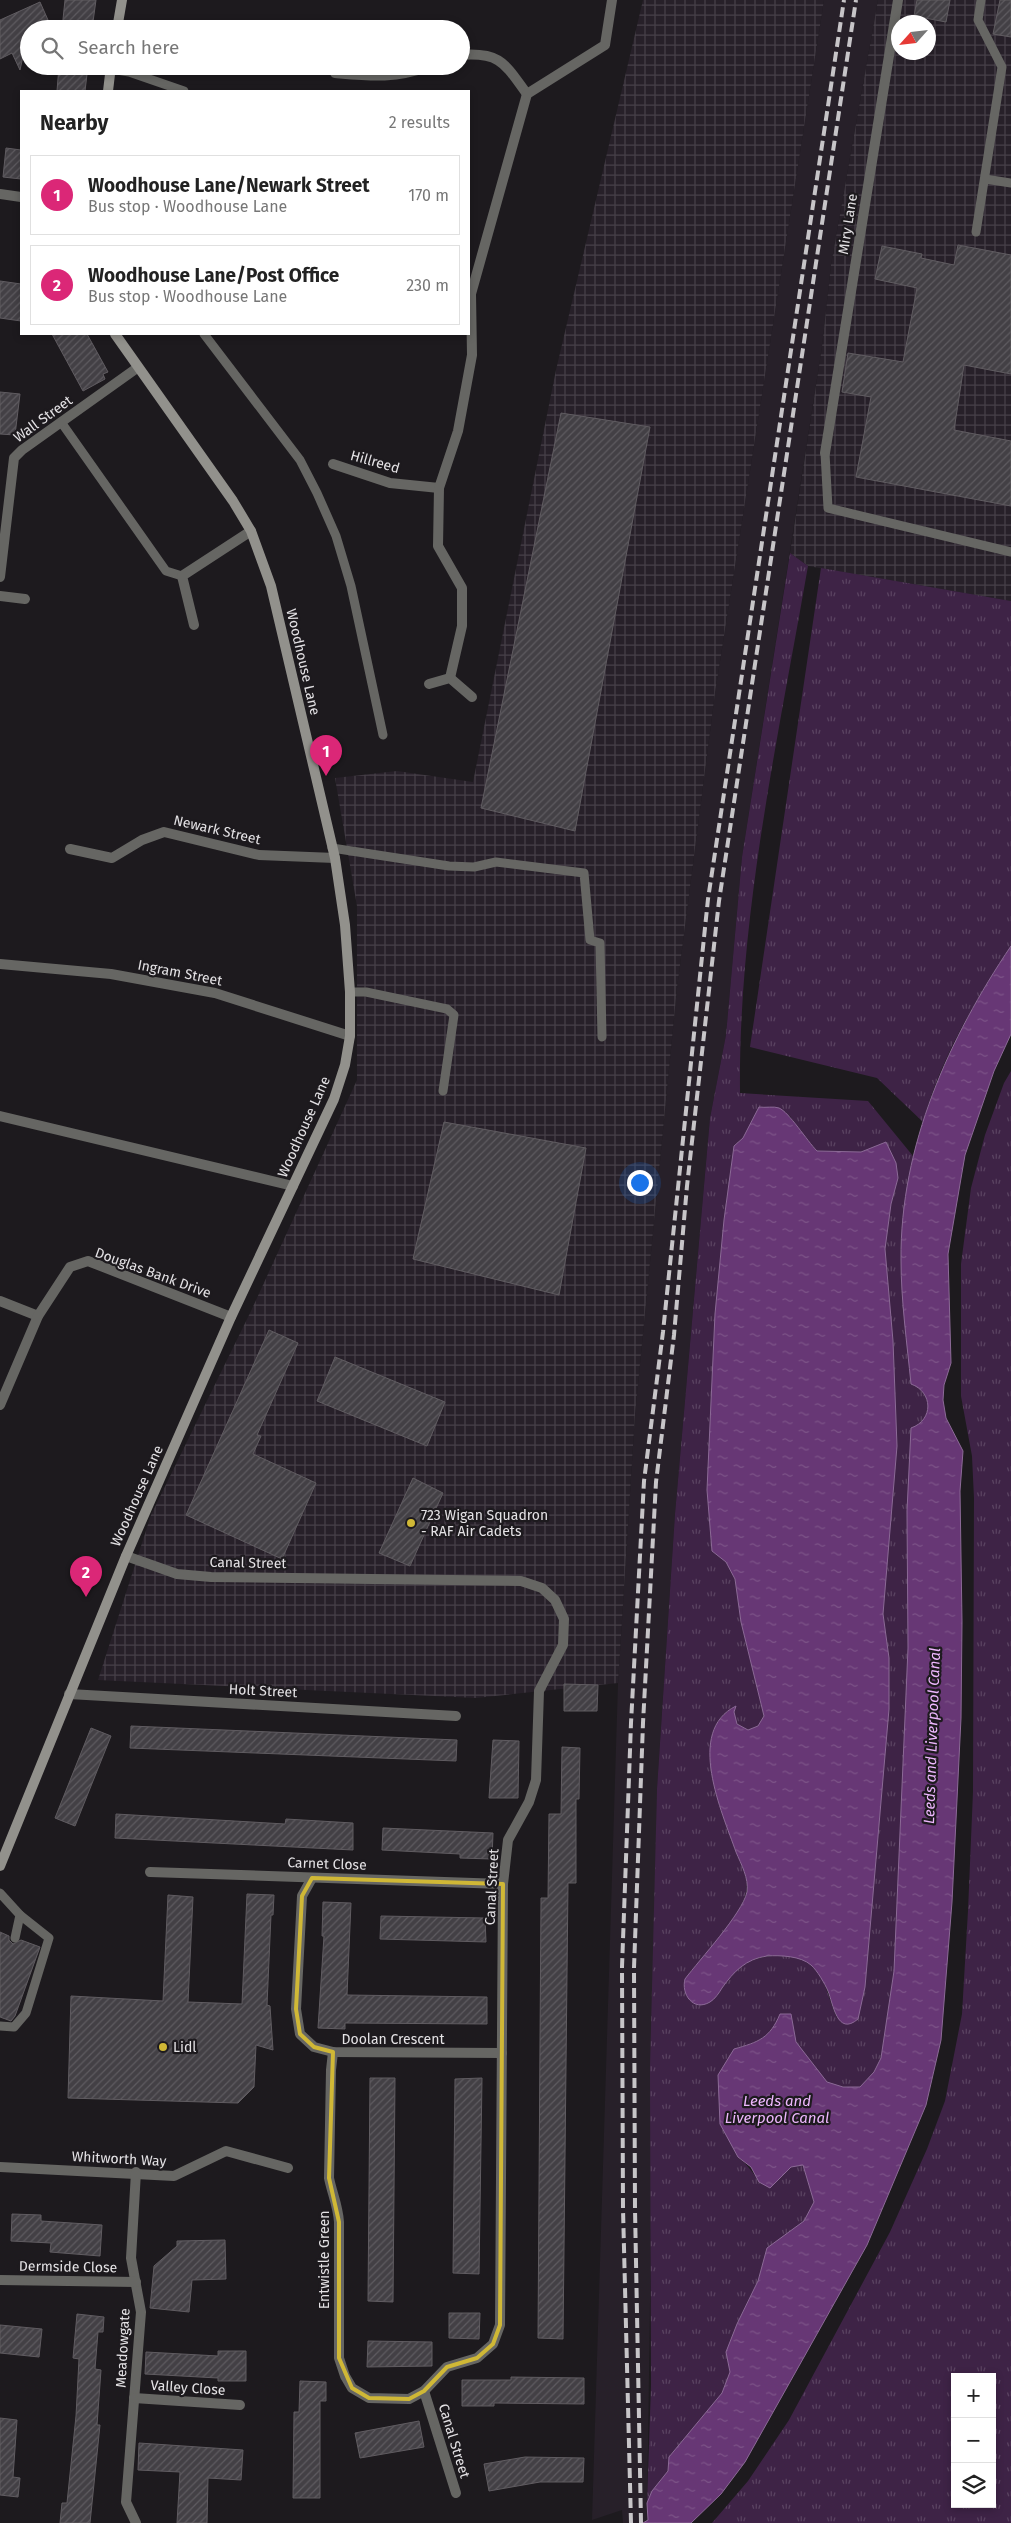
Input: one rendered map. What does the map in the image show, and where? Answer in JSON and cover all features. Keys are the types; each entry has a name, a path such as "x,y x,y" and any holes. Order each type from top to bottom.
{"main road":[{"path":"119,20 122,0"},
{"path":"108,90 110,75"},
{"name":"Woodhouse Lane","path":"0,1866 68,1694 126,1556 231,1317 334,1099 345,1065 350,1036 350,992 344,925 333,853 271,586 251,531 233,501 116,335"}],"street":[{"path":"450,678 462,626 462,588 438,546 439,488 458,431 472,355 470,293 527,94 605,45 612,0"},
{"name":"Miry Lane","path":"825,453 898,0"},
{"path":"470,54 482,53 504,62 527,94"},
{"path":"357,75 379,77 407,75"},
{"path":"0,194 20,197"},
{"name":"Wall Street","path":"0,577 13,463 22,450 138,368"},
{"name":"Hillreed","path":"334,464 390,484 439,488"},
{"path":"194,625 182,576 251,531"},
{"path":"0,596 25,599"},
{"path":"429,684 450,678"},
{"path":"450,678 472,697"},
{"name":"Newark Street","path":"70,849 112,858 142,840 164,832 259,855 333,853"},
{"name":"Ingram Street","path":"0,964 111,974 215,993 350,1036"},
{"path":"0,1116 293,1186"},
{"name":"Douglas Bank Drive","path":"0,1405 38,1316 70,1267 88,1261 231,1317"},
{"path":"0,1301 38,1316"},
{"name":"Canal Street","path":"126,1556 177,1574 185,1575 521,1581 542,1588 555,1600 564,1620 563,1645 539,1692 536,1780 529,1802 508,1840 503,1884 500,2325 493,2344 477,2358 447,2367 424,2391 456,2492"},
{"name":"Holt Street","path":"68,1694 456,1716"},
{"name":"Carnet Close","path":"150,1872 503,1884"},
{"name":"Doolan Crescent","path":"312,1878 302,1896 296,2009 300,2034 314,2047 333,2052 502,2053"},
{"name":"Entwistle Green","path":"333,2052 329,2178 332,2194 338,2205 339,2222 339,2358 345,2376 352,2388 369,2398 409,2399 424,2391"},
{"name":"Whitworth Way","path":"0,2167 136,2172 174,2176 226,2151 288,2168"},
{"name":"Meadowgate","path":"136,2172 131,2258 142,2312 126,2502 136,2523"},
{"name":"Dermside Close","path":"0,2280 136,2282"},
{"name":"Valley Close","path":"134,2398 240,2405"}],"lane":[{"path":"976,232 1002,68 978,20 981,0"},
{"path":"138,75 181,90"},
{"path":"985,179 1011,183"},
{"path":"205,335 300,460 317,493 336,536 351,586 383,735"},
{"path":"61,422 166,571 182,576"},
{"path":"825,453 828,508 1011,552"},
{"path":"333,853 449,866 474,867 496,862 584,873 590,940 600,943 602,1037"},
{"path":"350,992 366,992 447,1010 454,1015 443,1091"},
{"path":"0,1893 20,1915 49,1938 26,2013 14,2027 0,2026"},
{"path":"15,1938 20,1915"}],"highlighted area":[{"path":"312,1878 503,1884 500,2325 493,2344 477,2358 447,2367 424,2391 409,2399 369,2398 352,2388 339,2358 339,2222 329,2178 333,2052 314,2047 300,2034 296,2009 302,1896"}],"shaded area":[{"path":"643,0 824,0 715,693 677,988 635,1414 618,1683 476,1698 98,1680 151,1515 251,1311 357,1080 357,906 335,778 397,771 473,782 556,370"},
{"path":"824,0 878,0 831,265 822,347 742,857 726,1035 710,1118 675,1514 657,1789 647,2523 623,2523 622,2510 592,2520 618,1683 635,1414 677,988 715,693"},
{"path":"878,0 1011,0 1011,601 808,566 790,553 822,347 831,265"}],"green space":[{"path":"790,553 808,566 773,762 753,895 741,1027 740,1093 868,1101 913,1156 902,1228 901,1260 911,1384 926,1397 928,1409 926,1415 917,1426 907,1511 908,1648 894,1971 881,2058 874,2072 860,2087 838,2086 826,2081 819,2075 780,2014 772,2029 763,2038 734,2049 738,2157 770,2188 791,2167 803,2165 814,2202 804,2221 767,2249 758,2281 737,2324 727,2352 730,2372 722,2393 669,2457 668,2471 652,2491 647,2503 651,2386 650,2068 657,1789 675,1514 710,1118 726,1035 742,857","holes":["759,1108 790,1116 804,1138 817,1151 861,1152 886,1142 898,1178 891,1204 885,1249 893,1341 897,1446 883,1614 889,1658 889,1709 865,1987 837,2018 824,1983 817,1971 812,1965 795,1957 773,1956 742,1965 732,1973 717,1996 689,1973 713,1946 738,1912 747,1887 744,1872 723,1816 712,1773 710,1752 713,1733 721,1717 736,1706 734,1718 740,1726 748,1730 758,1726 764,1716 741,1622 735,1579 726,1562 712,1551 707,1490 715,1314 724,1220 734,1146 743,1138"]},
{"path":"821,568 1011,601 1011,946 984,988 949,1053 930,1099 923,1122 877,1078 750,1047"},
{"path":"1011,1071 1011,2523 712,2523 748,2481 789,2420 890,2232 927,2149 945,2101 962,2014 973,1792 974,1498 972,1456 961,1396 961,1264 971,1188 985,1135 1004,1083"}],"water":[{"name":"Leeds and Liverpool Canal","path":"1011,946 1011,1034 994,1071 965,1155 948,1254 951,1363 944,1385 943,1400 946,1418 963,1451 960,1491 961,1718 952,1902 941,2040 926,2105 867,2245 745,2462 721,2494 691,2523 643,2523 648,2520 647,2503 652,2491 668,2471 669,2457 722,2393 730,2372 726,2352 758,2281 767,2248 804,2221 814,2202 803,2165 791,2167 770,2188 759,2182 751,2167 738,2157 720,2124 718,2075 734,2049 763,2038 772,2029 780,2014 791,2014 796,2042 827,2082 843,2087 860,2087 874,2072 881,2058 894,1971 908,1648 907,1511 911,1428 924,1419 928,1406 924,1393 911,1384 902,1291 903,1218 909,1176 919,1135 932,1095 968,1018 988,981"},
{"path":"759,1107 777,1107 783,1111 817,1151 861,1152 886,1142 896,1163 898,1178 891,1204 885,1249 893,1341 897,1446 883,1614 889,1658 889,1709 865,1987 858,2019 845,2024 837,2016 821,1977 807,1962 796,1958 767,1956 747,1963 736,1971 715,1998 704,2004 698,2005 690,2000 684,1985 685,1979 737,1912 747,1892 746,1876 716,1795 710,1753 713,1734 721,1718 736,1706 734,1712 737,1724 748,1730 758,1726 764,1716 741,1622 735,1579 726,1562 712,1551 707,1490 715,1314 724,1220 734,1146 743,1138"}],"building":[{"path":"65,0 96,0 93,20 63,20"},
{"path":"917,0 950,0 946,22 936,20 936,15 914,15"},
{"path":"1000,0 1011,0 1011,37 993,34"},
{"path":"40,2 48,20 20,20 20,70 12,53 0,59 0,20"},
{"path":"58,75 87,75 85,90 57,90"},
{"path":"6,148 20,150 20,179 3,177"},
{"path":"958,245 1011,255 1011,374 964,365 954,430 1011,441 1011,506 856,477 871,397 842,392 848,353 903,362 917,288 875,279 882,246 922,254 921,258 954,265"},
{"path":"0,281 20,284 20,321 0,318"},
{"path":"53,335 88,335 108,372 103,374 105,379 83,391"},
{"path":"0,392 20,394 15,435 0,434"},
{"path":"561,413 650,427 575,831 481,808"},
{"path":"444,1122 586,1148 559,1295 413,1259"},
{"path":"269,1330 298,1343 257,1435 261,1436 253,1454 316,1483 282,1559 186,1515"},
{"path":"335,1357 445,1402 427,1446 317,1401"},
{"name":"723 Wigan Squadron - RAF Air Cadets","path":"413,1478 443,1493 410,1566 379,1553"},
{"path":"564,1684 598,1685 597,1711 564,1711"},
{"path":"131,1726 457,1740 456,1761 130,1748"},
{"path":"91,1728 111,1736 75,1826 55,1818"},
{"path":"493,1740 519,1741 518,1798 489,1798"},
{"path":"562,1747 580,1748 579,1799 576,1799 576,1883 568,1883 563,2339 538,2338 541,1898 548,1898 549,1814 561,1814"},
{"path":"116,1814 285,1824 286,1819 353,1823 353,1850 115,1838"},
{"path":"383,1828 493,1833 492,1859 460,1858 460,1854 382,1850"},
{"name":"Lidl","path":"247,1894 274,1895 273,1915 271,1915 267,2005 270,2006 273,2050 256,2045 254,2087 238,2103 68,2098 71,1996 163,2001 168,1895 193,1897 188,2002 242,2004"},
{"path":"323,1902 351,1903 347,1995 487,1997 487,2024 345,2023 345,2029 318,2028 324,1936 322,1936"},
{"path":"381,1916 485,1918 486,1942 380,1939"},
{"path":"0,1932 9,1936 9,1940 13,1944 21,1940 40,1947 15,2016 11,2021 0,2017"},
{"path":"370,2078 395,2078 393,2302 368,2301"},
{"path":"482,2078 479,2274 453,2273 455,2079"},
{"path":"12,2214 41,2215 41,2221 102,2225 100,2256 50,2252 51,2243 11,2241"},
{"path":"225,2240 226,2279 192,2280 189,2312 150,2308 154,2266 177,2246 177,2241"},
{"path":"449,2313 480,2313 479,2339 449,2338"},
{"path":"77,2314 104,2317 103,2332 98,2332 95,2369 101,2370 97,2425 100,2425 90,2523 60,2523 62,2503 67,2503 76,2416 79,2359 73,2358"},
{"path":"0,2325 42,2329 39,2357 0,2353"},
{"path":"368,2341 432,2342 432,2366 367,2367"},
{"path":"218,2351 246,2351 246,2381 218,2381 218,2378 145,2374 146,2352 218,2356"},
{"path":"511,2377 584,2378 584,2404 494,2403 494,2406 462,2406 462,2380 511,2380"},
{"path":"300,2381 326,2382 326,2401 320,2401 320,2498 293,2498 294,2412 299,2412"},
{"path":"0,2418 17,2420 13,2477 20,2478 18,2497 0,2495"},
{"path":"419,2421 424,2447 360,2458 355,2433"},
{"path":"139,2443 243,2450 241,2480 208,2478 207,2523 177,2523 180,2472 138,2470"},
{"path":"525,2457 584,2458 583,2482 540,2482 489,2491 484,2464"}],"railway":[{"path":"631,2523 623,2209 622,1967 631,1723 644,1481 663,1332 708,899 844,0"},
{"path":"641,2523 635,2209 634,1968 643,1723 656,1482 674,1335 687,1186 719,901 856,0"}],"place":[{"name":"Woodhouse Lane/Newark Street","path":"326,776"},
{"name":"723 Wigan Squadron - RAF Air Cadets","path":"411,1523"},
{"name":"Woodhouse Lane/Post Office","path":"86,1597"},
{"name":"Lidl","path":"163,2047"}]}
